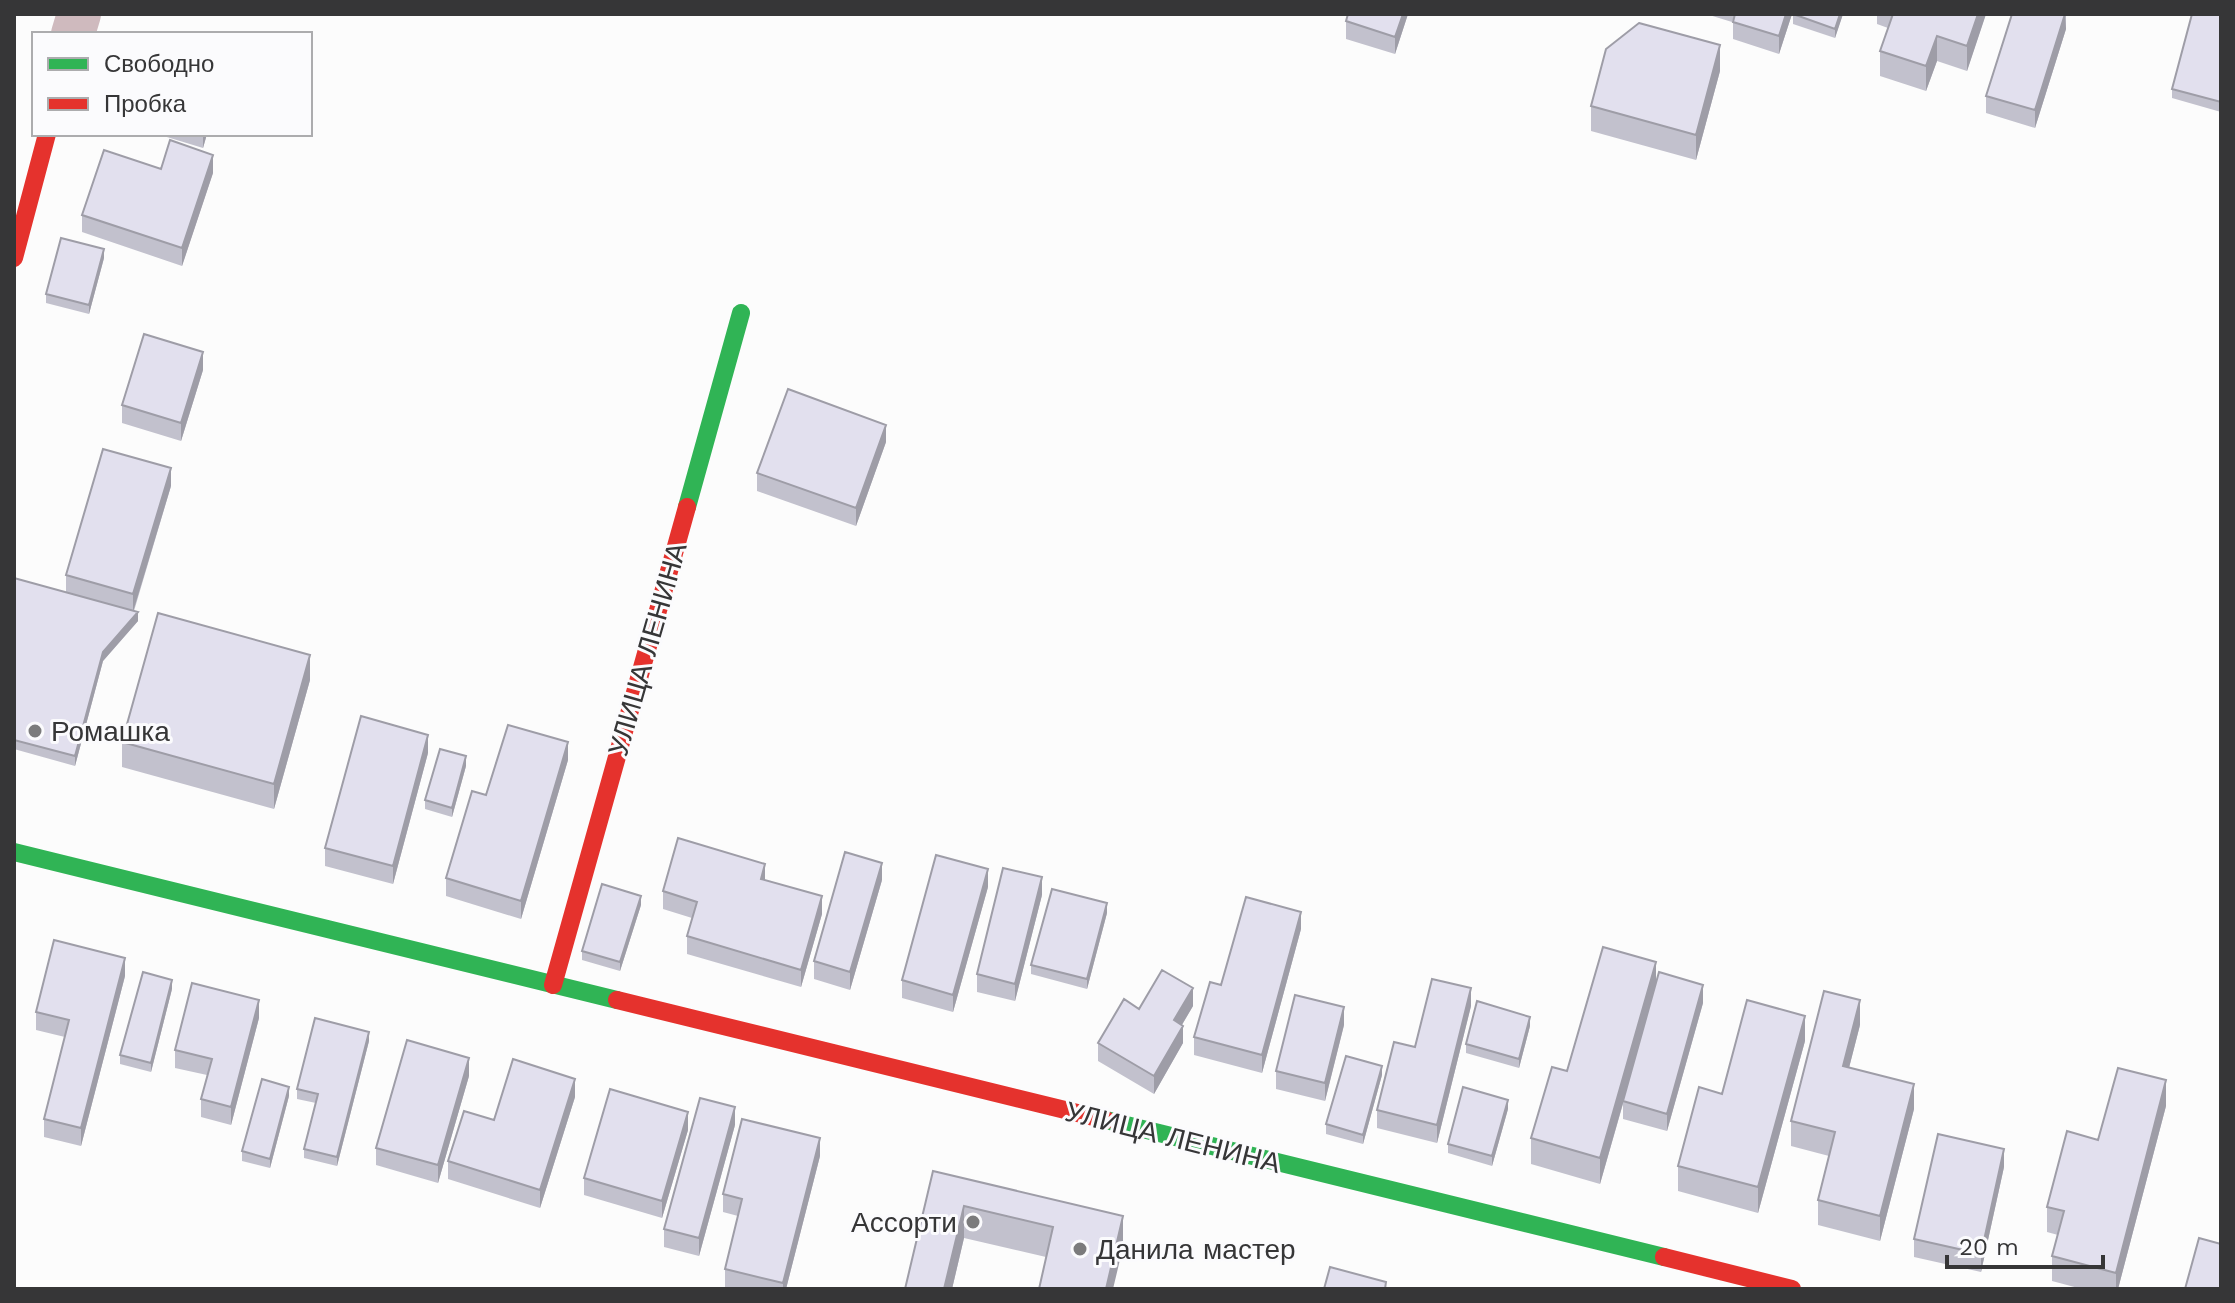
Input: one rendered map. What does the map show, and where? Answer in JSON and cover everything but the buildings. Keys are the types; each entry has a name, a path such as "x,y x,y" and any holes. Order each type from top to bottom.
{"street":[{"path":"14,258 46,136"},
{"name":"УЛИЦА ЛЕНИНА","path":"553,985 741,313"},
{"name":"УЛИЦА ЛЕНИНА","path":"14,852 1792,1289"}],"traffic: fast":[{"path":"687,507 741,313"},
{"path":"14,852 617,1000"},
{"path":"1106,1120 1664,1257"}],"traffic: jam":[{"path":"14,258 46,136"},
{"path":"553,985 687,507"},
{"path":"617,1000 1106,1120"},
{"path":"1664,1257 1792,1289"}],"place":[{"name":"Ромашка","path":"35,731"},
{"name":"Ассорти","path":"973,1222"},
{"name":"Данила мастер","path":"1080,1249"}]}
